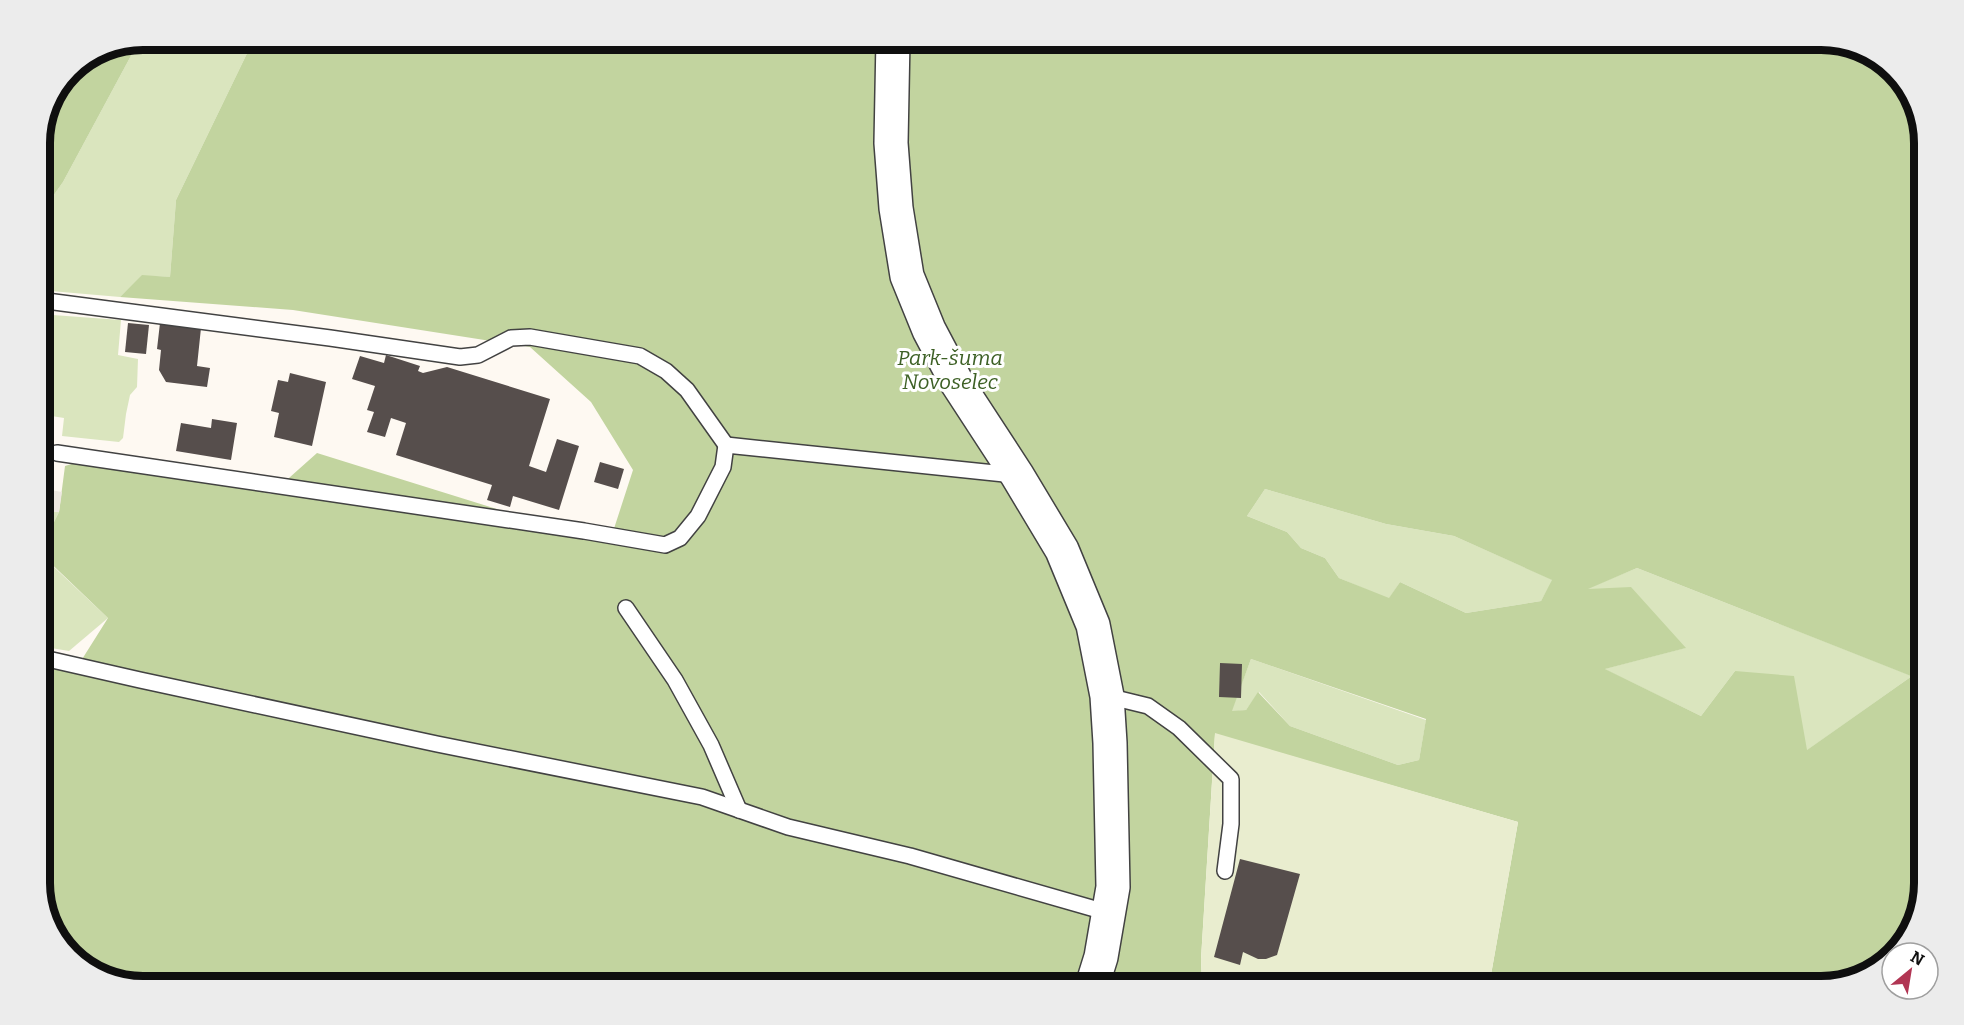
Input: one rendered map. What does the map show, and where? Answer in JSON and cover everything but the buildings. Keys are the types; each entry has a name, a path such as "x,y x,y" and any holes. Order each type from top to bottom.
{"street":[{"path":"893,50 891,143 896,208 908,276 929,330 957,383 1017,475 1062,550 1093,625 1107,696 1113,886 1101,957 1095,976"}],"lane":[{"path":"50,301 460,357 478,355 512,338 530,337 640,356 666,371 687,390 726,445 723,467 698,516 680,538 664,544 57,453"},
{"path":"726,445 1017,475"},
{"path":"626,608 675,680 711,745 739,810"},
{"path":"50,660 437,744 702,796 788,827 910,856 1108,914"},
{"path":"1107,696 1148,706 1179,728 1231,779 1231,824 1225,872"}],"green space":[{"path":"134,50 249,50 176,200 170,277 142,276 120,297 50,291 50,200 63,182"},
{"path":"134,50 63,182 50,200 50,136 53,118 65,91 91,65 124,51"},
{"name":"Park-šuma Novoselec","path":"249,50 1822,50 1852,54 1873,65 1892,81 1910,112 1914,136 1914,895 1905,924 1894,941 1880,941 1880,955 1863,966 1840,974 1822,976 1491,976 1518,822 1215,734 1202,976 142,976 112,971 91,960 72,944 59,924 51,901 50,668 74,672 108,618 50,563 50,530 59,512 65,466 107,453 271,494 317,453 609,544 633,470 591,402 530,347 293,310 120,297 142,275 170,277 176,200","holes":["1265,489 1386,524 1454,536 1552,580 1541,601 1466,613 1400,582 1389,598 1339,578 1325,558 1301,548 1287,532 1247,516","1637,568 1912,676 1807,750 1794,676 1735,671 1701,716 1605,669 1686,648 1631,587 1588,589","1251,659 1426,719 1419,760 1398,765 1290,726 1258,692 1246,710 1232,711"]},
{"path":"50,315 121,320 118,355 138,359 137,387 130,395 123,438 119,442 62,436 64,418 50,416"},
{"path":"1265,489 1386,524 1454,536 1553,580 1541,601 1466,613 1400,582 1389,599 1339,578 1325,558 1301,548 1287,532 1247,516"},
{"path":"50,511 59,512 50,530"},
{"path":"50,563 108,618 69,651 50,648"},
{"path":"1637,568 1912,676 1806,751 1735,671 1701,716 1604,669 1685,648 1586,589"},
{"path":"1251,659 1426,720 1419,760 1398,765 1290,726 1259,692 1246,710 1231,712"},
{"path":"1215,733 1518,822 1491,976 1202,976"}],"shaded area":[{"path":"50,490 62,492 59,512 50,511"}]}
